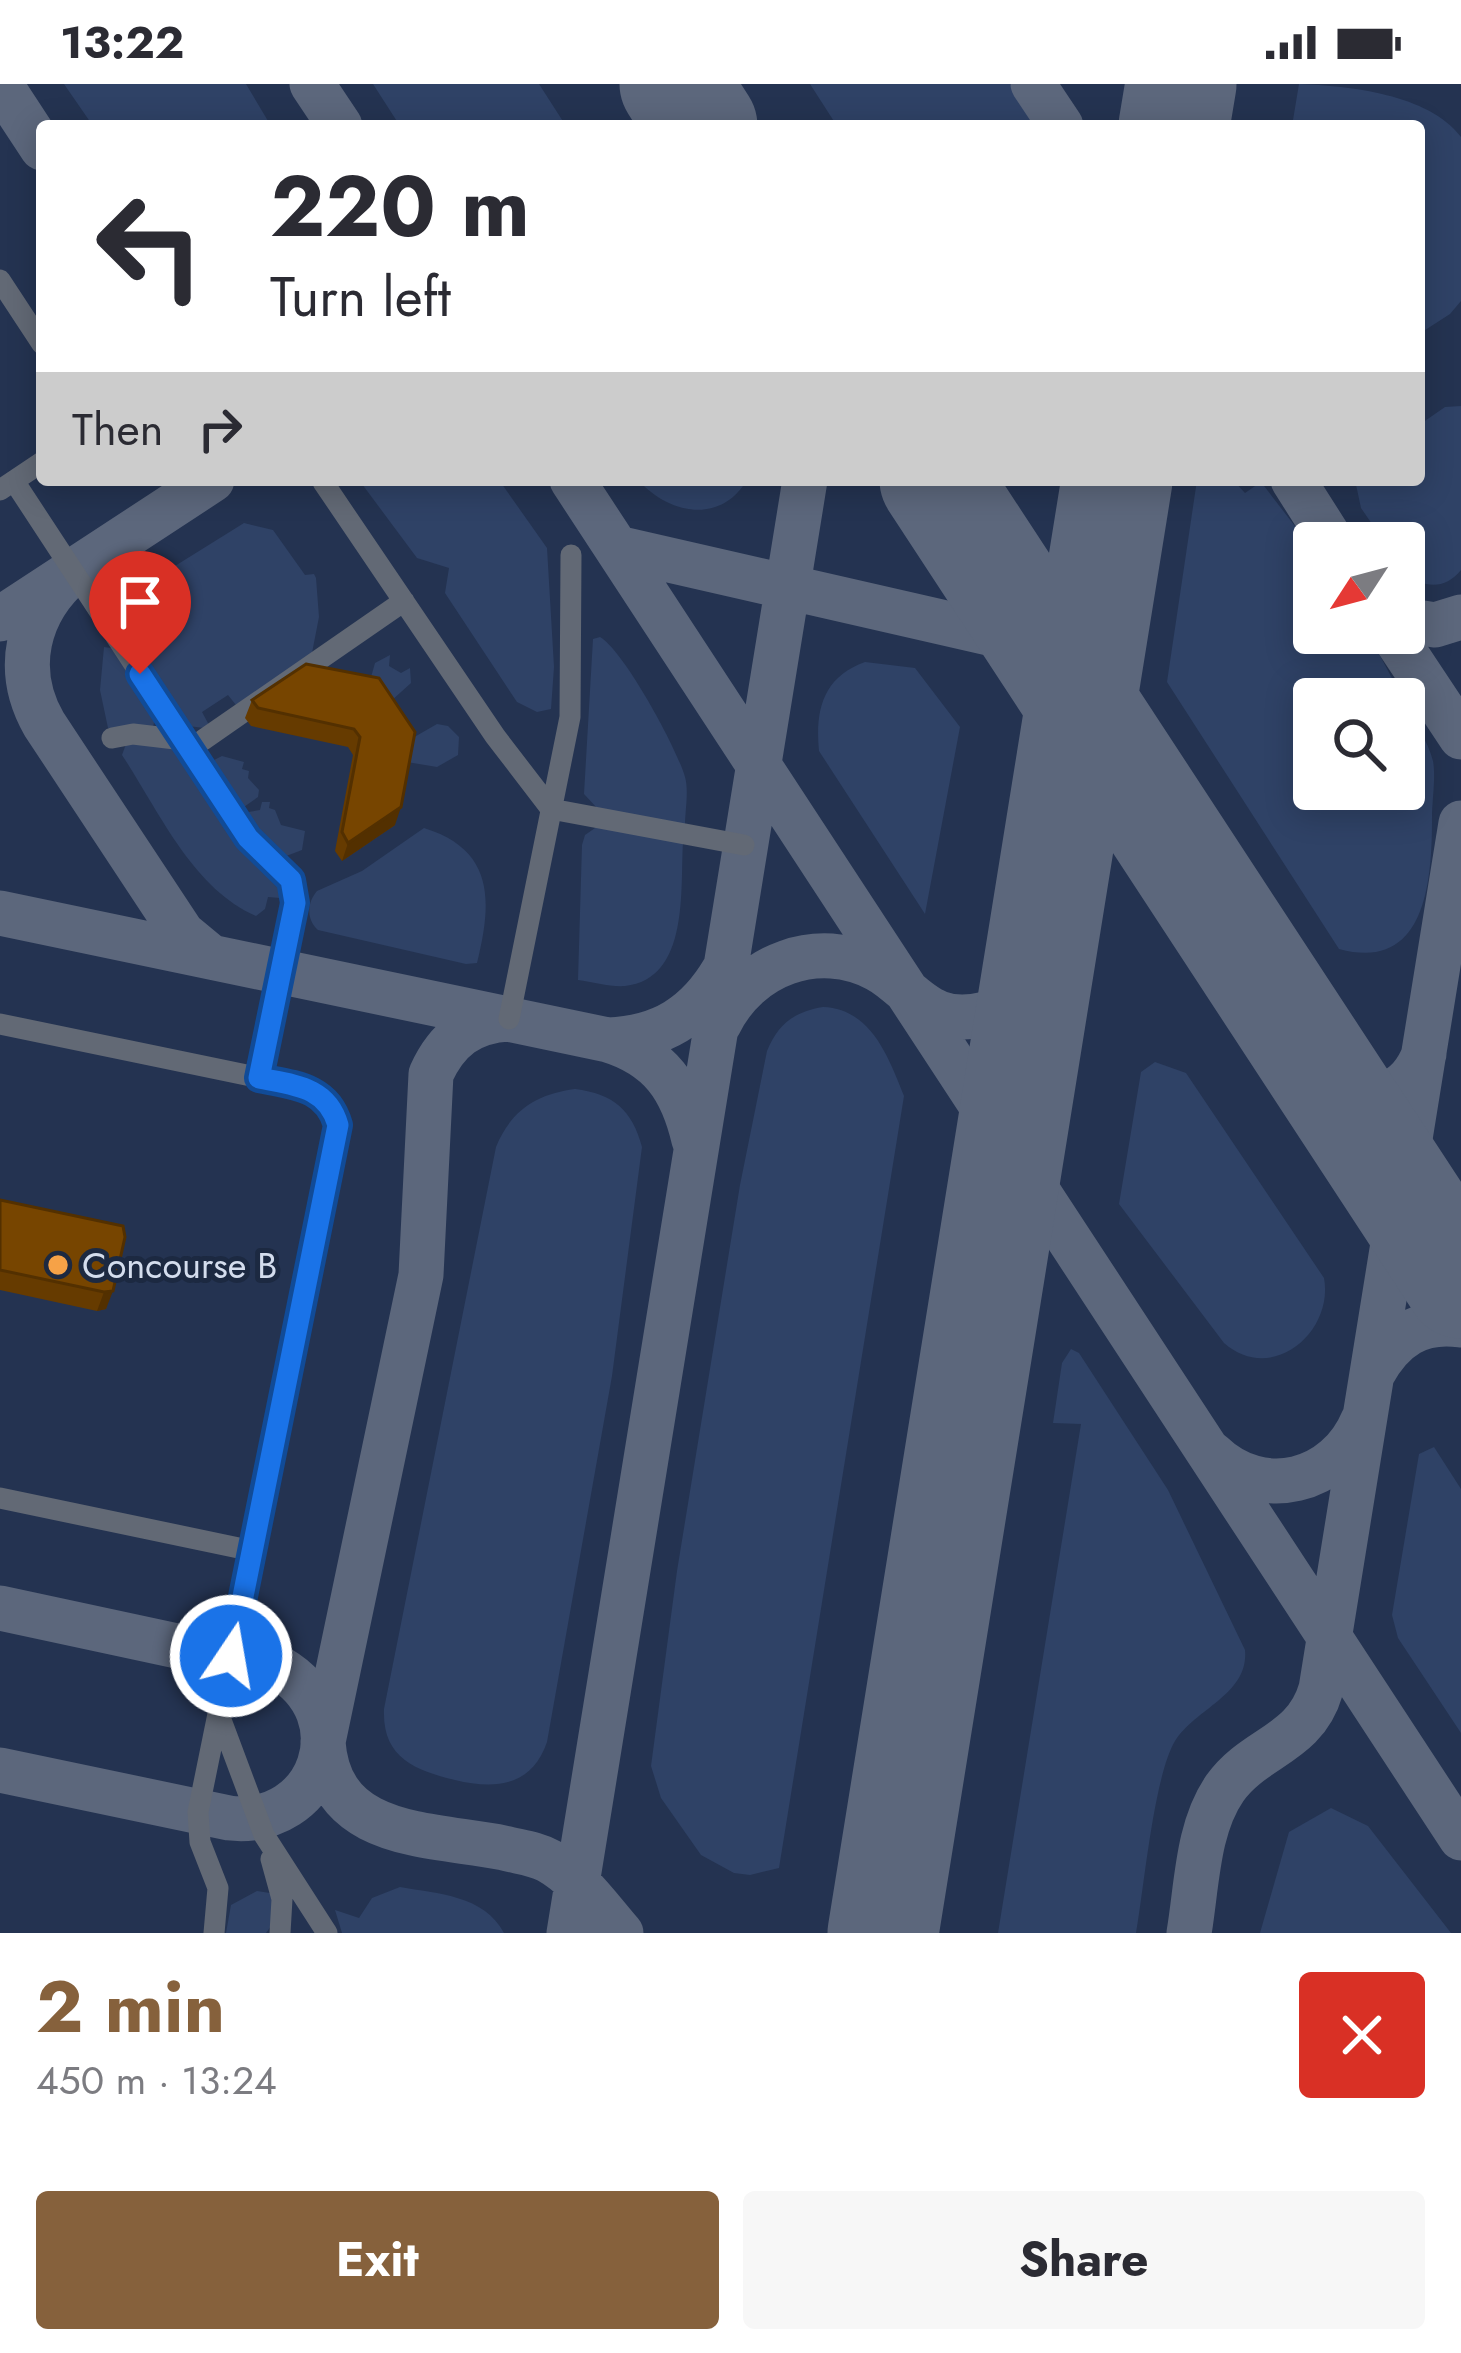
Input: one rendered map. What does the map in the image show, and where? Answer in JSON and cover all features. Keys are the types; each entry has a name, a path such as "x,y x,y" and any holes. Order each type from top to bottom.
{"lane":[{"path":"0,280 36,335"},
{"path":"36,466 7,485 193,740 248,838 288,875 294,888 295,903 259,1078"},
{"path":"326,486 495,736 551,809 744,845"},
{"path":"509,1019 570,717 571,555"},
{"path":"112,738 133,734 193,740 404,601"},
{"path":"0,1024 318,1093 333,1110 338,1132 197,1822 218,1888 214,1933"},
{"path":"0,1498 253,1551"},
{"path":"221,1700 226,1738 264,1835 282,1899 280,1933"},
{"path":"264,1835 326,1933"}],"shaded area":[{"path":"0,84 1461,84 1461,1933 0,1933"},
{"path":"64,84 246,84 267,120 89,120"},
{"path":"373,84 539,84 562,120 396,120"},
{"path":"810,84 1010,84 1034,120 833,120"},
{"path":"1299,84 1341,87 1409,102 1447,122 1461,137 1461,301 1450,314 1425,330 1425,120 1293,120"},
{"path":"1461,406 1461,570 1442,584 1425,583 1425,522 1371,522 1361,508 1356,486 1425,486 1425,421 1445,407"},
{"path":"363,486 503,486 547,548 554,667 551,709 537,712 517,702 445,593 449,568 417,558"},
{"path":"644,486 742,486 723,504 694,510"},
{"path":"1196,486 1239,486 1245,493 1264,486 1293,524 1293,654 1379,654 1392,678 1293,678 1293,810 1425,810 1425,740 1433,761 1430,867 1418,915 1407,934 1391,947 1368,953 1339,949 1167,682"},
{"path":"244,523 273,530 305,575 316,578 319,617 311,658 236,705 228,695 202,712 209,725 204,728 188,726 121,628 118,614 138,589"},
{"path":"600,637 635,680 680,763 687,788 685,825 597,808 584,794 593,639"},
{"path":"104,647 111,648 156,714 153,727 108,728 100,690"},
{"path":"390,655 389,666 401,673 410,668 411,683 381,710 366,695 375,663"},
{"path":"865,662 915,668 960,727 925,914 819,751 825,697 840,676"},
{"path":"437,724 448,726 459,737 458,755 437,767 407,762 404,743"},
{"path":"135,741 175,749 186,758 279,882 280,898 268,897 265,909 256,916 233,903 195,868 122,755 126,744"},
{"path":"222,756 244,762 242,769 249,771 248,778 259,790 258,797 241,809 243,813 260,810 262,802 270,802 281,825 305,831 302,850 281,858 260,841 210,762"},
{"path":"598,826 683,842 680,906 671,949 646,980 625,986 578,980 582,845 585,835"},
{"path":"424,828 464,850 483,881 485,919 477,963 318,930 309,911 317,891 362,871"},
{"path":"823,1007 840,1010 866,1025 884,1051 904,1096 779,1868 750,1875 734,1873 701,1855 661,1798 651,1766 677,1571 740,1185 767,1051 788,1021"},
{"path":"1155,1062 1186,1073 1324,1278 1319,1317 1296,1346 1279,1355 1242,1354 1224,1343 1119,1204 1141,1072"},
{"path":"575,1089 601,1095 619,1106 633,1123 642,1147 612,1376 547,1742 522,1776 498,1784 470,1783 403,1759 388,1739 384,1709 496,1147 509,1123 527,1106"},
{"path":"1071,1349 1079,1353 1168,1490 1245,1650 1244,1665 1230,1689 1184,1729 1168,1757 1136,1933 998,1933 1081,1424 1053,1423 1062,1363"},
{"path":"1434,1447 1461,1489 1461,1733 1398,1638 1392,1615 1419,1454"},
{"path":"1331,1808 1368,1826 1451,1933 1260,1933 1289,1832"},
{"path":"400,1887 472,1904 504,1933 342,1933 335,1910 359,1918 372,1898"},
{"path":"257,1891 276,1894 266,1933 226,1933 231,1905"}],"building":[{"path":"306,664 379,678 415,732 401,807 348,843 342,832 360,737 354,729 258,708 252,700"},
{"name":"Concourse B","path":"0,1200 123,1226 125,1237 113,1291 0,1270"}],"taxiway":[{"path":"0,84 36,139"},
{"path":"312,84 336,120"},
{"path":"1033,84 1057,120"},
{"path":"0,619 203,486"},
{"path":"576,486 1461,1838"},
{"path":"569,1933 804,486"},
{"path":"1297,486 1320,522"},
{"path":"617,548 1002,636 1042,658 1081,703"},
{"path":"73,572 35,623 27,662 34,704 182,933 211,957"},
{"path":"1425,623 1461,617"},
{"path":"1406,654 1461,737"},
{"path":"1189,1933 1200,1858 1216,1804 1237,1774 1303,1722 1321,1689 1461,823"},
{"path":"0,913 608,1040 645,1035 676,1022 702,1000 724,970"},
{"path":"719,1024 732,1003 766,972 809,957 832,956 877,969 930,1009 961,1017 997,1010 1018,999 1031,984 1040,957"},
{"path":"509,1019 461,1034 431,1074 421,1275 323,1742 330,1774 344,1798 364,1815 416,1834 544,1858 579,1884 621,1933"},
{"path":"608,1040 642,1055 666,1077 683,1105 694,1140"},
{"path":"1333,1087 1361,1096 1387,1093 1408,1080 1424,1054"},
{"path":"1368,1140 1389,1219"},
{"path":"1373,1373 1389,1349 1409,1333 1433,1325 1461,1325"},
{"path":"1212,1454 1253,1478 1296,1479 1335,1459 1363,1420"},
{"path":"0,1608 279,1668 304,1688 318,1713 323,1739 319,1764 307,1787 287,1805 261,1816 229,1818 0,1770"},
{"path":"877,1933 886,1914"}],"runway":[{"path":"675,84 698,120"},
{"path":"1175,120 1181,84"},
{"path":"939,486 1461,1283"},
{"path":"883,1933 1116,486"}],"place":[{"name":"Concourse B","path":"58,1265"}],"route":[{"path":"140,674 248,838 288,875 294,888 295,903 259,1078 318,1093 333,1110 338,1125 231,1656"}]}
